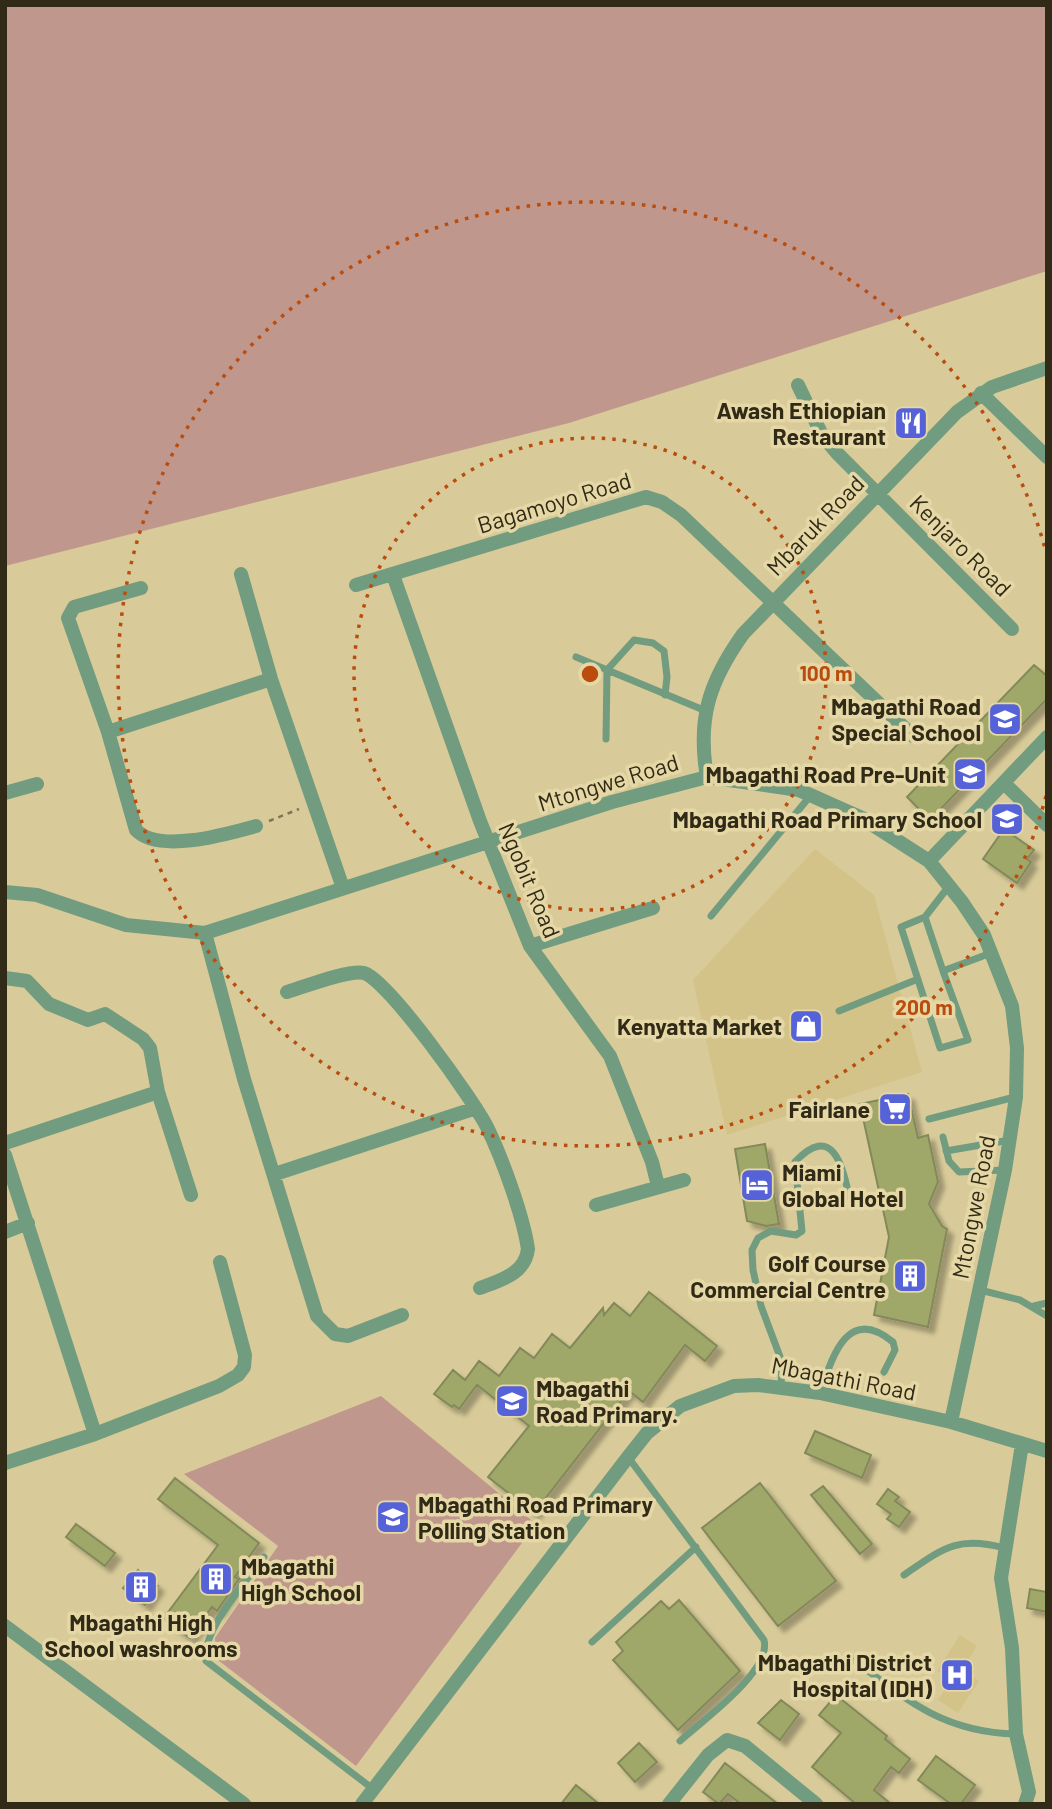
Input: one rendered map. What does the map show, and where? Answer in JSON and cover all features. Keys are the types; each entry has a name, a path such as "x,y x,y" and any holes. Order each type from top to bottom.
{"street":[{"name":"Mbaruk Road","path":"706,777 702,739 706,711 717,673 724,660 772,601 957,412 981,393 1047,368"},
{"name":"Kenjaro Road","path":"798,385 822,435 876,495 1012,629"},
{"path":"981,393 1047,457"},
{"name":"Bagamoyo Road","path":"356,585 646,497 662,502 681,515 913,736"},
{"path":"241,574 271,679 343,888"},
{"name":"Ngobit Road","path":"393,575 480,821 530,946 611,1056 648,1151 658,1186"},
{"path":"141,588 74,607 68,618 108,732 136,830 160,843 226,834 256,826"},
{"path":"108,732 271,679"},
{"path":"929,861 1047,737"},
{"name":"Mtongwe Road","path":"5,892 37,895 126,925 164,931 205,933 612,803 706,777 765,783 811,795 862,818 929,861 949,886 984,935 1012,1006 1017,1048 1016,1097 1010,1140 951,1422"},
{"path":"1004,783 1047,825"},
{"path":"5,793 37,784"},
{"path":"530,946 653,908"},
{"path":"205,933 244,1079 317,1316 325,1327 335,1334 348,1336 402,1315"},
{"path":"287,992 347,974 362,972 373,977 413,1023 476,1108 500,1160 528,1248 525,1263 519,1269 480,1288"},
{"path":"5,978 27,981 49,1004 83,1019 93,1020 105,1014 143,1039 150,1048 158,1092 191,1195"},
{"path":"5,1143 158,1092"},
{"path":"275,1174 476,1108"},
{"path":"5,1155 95,1434"},
{"path":"596,1205 684,1180"},
{"path":"5,1232 28,1223"},
{"path":"5,1463 95,1434 219,1386 238,1375 244,1367 245,1356 220,1262"},
{"name":"Mbagathi Road","path":"362,1804 647,1433 690,1401 734,1386 781,1385 951,1422 1047,1451"},
{"path":"1022,1444 1004,1548 1002,1593 1012,1648 1017,1734 1029,1792 1025,1804"},
{"path":"5,1626 244,1804"},
{"path":"669,1804 708,1755 727,1740 744,1746 816,1804"}],"lane":[{"path":"606,739 607,670 628,643 640,640 653,643 664,651 667,677 665,695"},
{"path":"576,657 706,711"},
{"path":"711,916 811,795"},
{"path":"925,917 968,1040 940,1048 901,927 925,917 949,886"},
{"path":"943,971 992,953"},
{"path":"839,1011 918,979"},
{"path":"929,1119 1016,1097"},
{"path":"943,1137 948,1161 959,1172 1005,1170"},
{"path":"946,1151 1010,1140"},
{"path":"781,1385 782,1362 761,1306 752,1250 758,1238 771,1231 796,1235 802,1231 795,1162 803,1153 820,1148 833,1150 841,1159 849,1196"},
{"path":"980,1290 1034,1306 1047,1317"},
{"path":"1034,1306 1047,1303"},
{"path":"820,1393 840,1343 847,1335 858,1330 872,1331 893,1342 895,1350 884,1372"},
{"path":"628,1457 764,1640 766,1648 756,1671 680,1741"},
{"path":"904,1575 931,1556 968,1541 1004,1548"},
{"path":"592,1642 696,1547"},
{"path":"264,1557 217,1623 206,1643 206,1661 373,1789"},
{"path":"850,1657 891,1688 942,1719 962,1728 1017,1734"}],"path":[{"path":"256,826 314,803"}],"shaded area":[{"path":"5,5 1047,5 1047,271 569,423 5,566"},
{"name":"Kenyatta Market","path":"815,849 874,895 922,1072 727,1135 693,980"},
{"path":"381,1396 536,1524 356,1766 214,1657 215,1638 278,1546 184,1474"},
{"name":"Mbagathi District Hospital (IDH)","path":"960,1635 977,1646 962,1670 979,1681 958,1713 938,1700 951,1680 937,1671"}],"building":[{"path":"1034,665 1047,676 1047,699 930,820 907,797"},
{"path":"1004,829 1034,850 1027,859 1031,862 1017,883 983,859"},
{"path":"908,1094 918,1138 928,1135 938,1182 929,1204 942,1226 947,1229 928,1327 874,1315 889,1237 860,1104"},
{"name":"Miami Global Hotel","path":"765,1144 779,1224 766,1226 747,1221 735,1149"},
{"path":"649,1292 717,1346 705,1361 685,1345 643,1402 629,1391 534,1513 488,1477 529,1426 477,1385 459,1409 434,1394 453,1370 465,1380 479,1361 499,1376 520,1348 534,1358 552,1334 570,1348 603,1308 604,1315 614,1303 630,1316"},
{"path":"815,1431 871,1455 862,1478 805,1453"},
{"name":"Mbagathi High School","path":"175,1478 259,1543 235,1577 239,1579 217,1611 212,1607 190,1638 163,1619 218,1545 158,1499"},
{"path":"760,1483 836,1581 778,1626 702,1528"},
{"path":"823,1486 872,1544 860,1554 811,1495"},
{"path":"888,1489 899,1497 895,1501 910,1512 899,1527 887,1519 891,1514 877,1504"},
{"path":"76,1524 115,1553 105,1566 66,1537"},
{"name":"Mbagathi High School washrooms","path":"138,1570 158,1586 145,1605 123,1588"},
{"path":"1030,1589 1047,1592 1047,1612 1027,1608"},
{"path":"679,1600 740,1671 678,1730 613,1660 623,1651 616,1642 661,1601 669,1609"},
{"path":"836,1695 887,1736 885,1739 910,1759 899,1773 891,1767 874,1790 891,1804 856,1804 812,1767 841,1733 819,1715"},
{"path":"781,1700 799,1714 780,1740 758,1723"},
{"path":"639,1743 657,1762 635,1782 618,1763"},
{"path":"936,1756 975,1785 961,1804 951,1804 918,1780"},
{"path":"725,1763 778,1804 741,1804 728,1794 719,1804 703,1792"},
{"path":"576,1785 599,1804 561,1804"}],"place":[{"name":"Awash Ethiopian Restaurant","path":"911,423"},
{"name":"Mbagathi Road Special School","path":"1005,719"},
{"name":"Mbagathi Road Pre-Unit","path":"970,774"},
{"name":"Mbagathi Road Primary School","path":"1007,819"},
{"name":"Kenyatta Market","path":"806,1026"},
{"name":"Fairlane","path":"895,1109"},
{"name":"Miami Global Hotel","path":"757,1185"},
{"name":"Golf Course Commercial Centre","path":"910,1276"},
{"name":"Mbagathi Road Primary.","path":"512,1401"},
{"name":"Mbagathi Road Primary Polling Station","path":"393,1517"},
{"name":"Mbagathi High School","path":"216,1579"},
{"name":"Mbagathi High School washrooms","path":"141,1587"},
{"name":"Mbagathi District Hospital (IDH)","path":"957,1675"}]}
